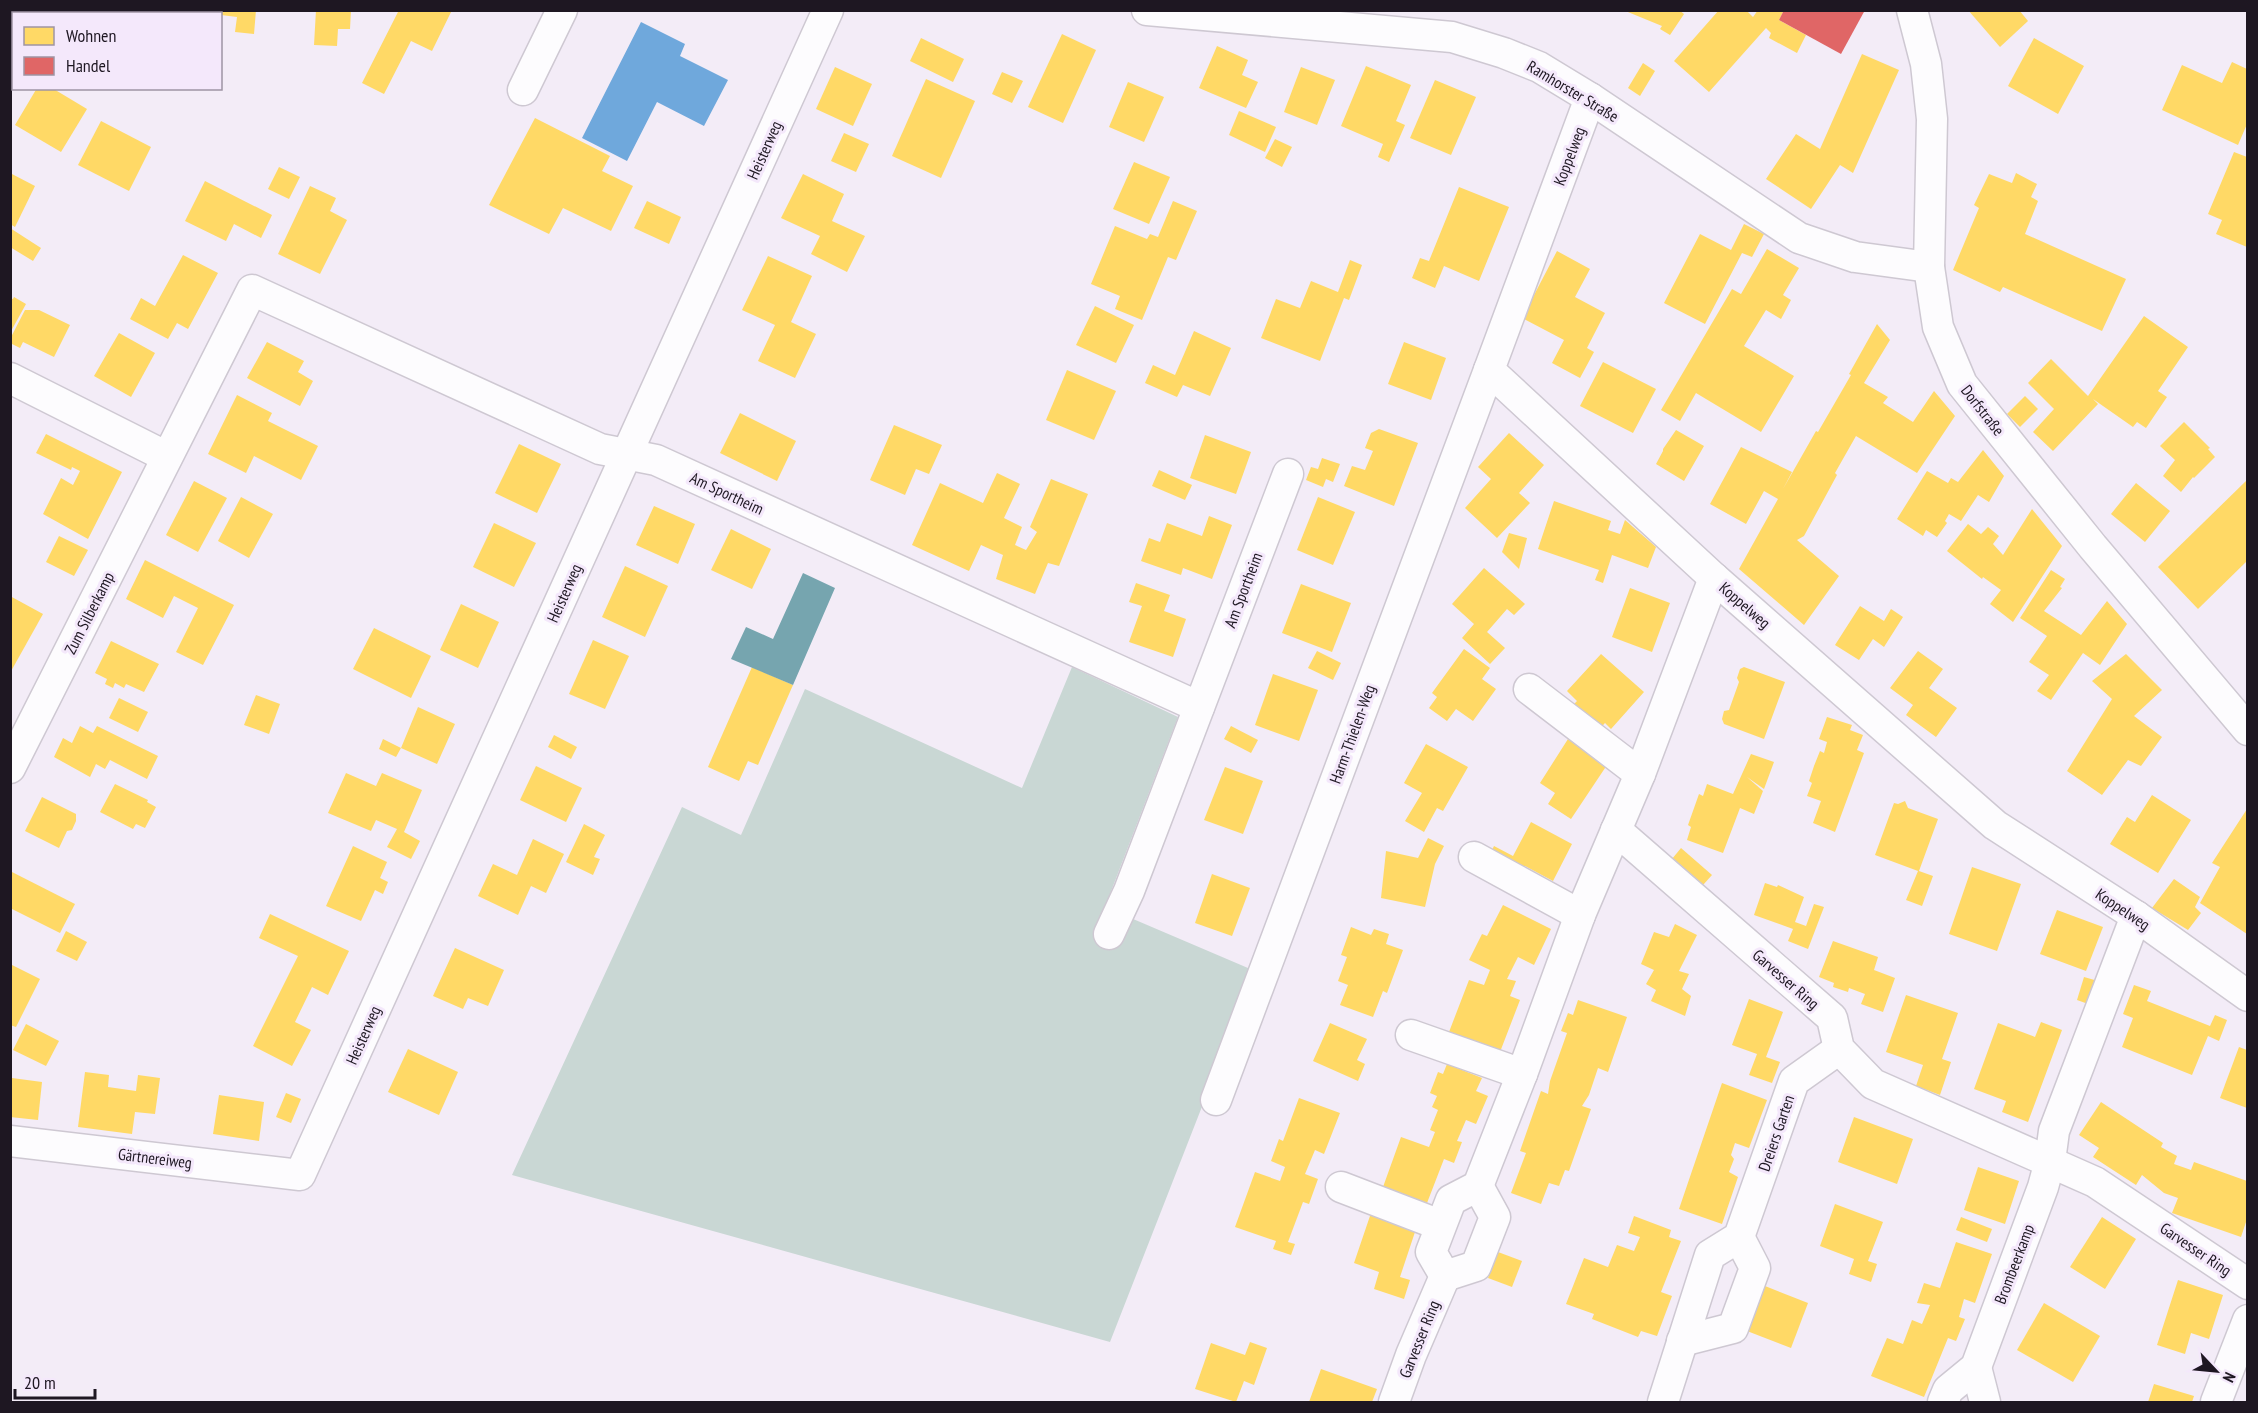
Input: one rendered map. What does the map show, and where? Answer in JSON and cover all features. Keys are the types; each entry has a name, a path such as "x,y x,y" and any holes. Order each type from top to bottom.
{"street":[{"path":"523,90 562,10"},
{"name":"Heisterweg","path":"300,1175 828,10"},
{"name":"Ramhorster Straße","path":"1147,10 1452,37 1504,53 1539,67 1590,98 1799,238 1855,256 1929,267"},
{"name":"Dorfstraße","path":"1912,10 1926,64 1932,119 1929,267 1938,327 1962,384 2093,548 2247,730"},
{"name":"Koppelweg","path":"1590,98 1489,370 1714,578 1995,825 2136,916 2247,996"},
{"name":"Am Sportheim","path":"252,290 600,449 656,460 1199,707"},
{"name":"Zum Silberkamp","path":"10,768 252,290"},
{"name":"Harm-Thielen-Weg","path":"1216,1100 1489,370"},
{"path":"10,378 167,457"},
{"name":"Am Sportheim","path":"1109,934 1129,891 1288,474"},
{"path":"1478,1186 1495,1217 1476,1266 1445,1276 1431,1252 1440,1226 1451,1200 1478,1186 1580,915 1640,774 1714,578"},
{"path":"1529,690 1640,774"},
{"name":"Garvesser Ring","path":"1616,830 1832,1018 1839,1049 1873,1084 2095,1182 2247,1284"},
{"path":"1474,857 1580,915"},
{"path":"2050,1161 2054,1131 2136,916"},
{"path":"1411,1035 1522,1074"},
{"name":"Dreiers Garten","path":"1739,1237 1794,1081 1839,1049"},
{"name":"Gärtnereiweg","path":"10,1141 300,1175"},
{"name":"Brombeerkamp","path":"1976,1367 2043,1187 2050,1161"},
{"path":"1341,1187 1440,1226"},
{"path":"1663,1402 1682,1341 1710,1255 1739,1237 1755,1268 1733,1328 1682,1341"},
{"name":"Garvesser Ring","path":"1394,1402 1411,1355 1445,1276"},
{"path":"2216,1402 2247,1320"},
{"path":"1943,1402 1948,1390 1976,1367 1985,1402"}],"shaded area":[{"path":"1072,667 1178,717 1105,907 1255,971 1110,1342 512,1175 682,807 741,835 805,689 1022,788"}],"building: Wohnen":[{"path":"133,10 183,10 183,12 132,12"},
{"path":"221,10 256,10 254,34 235,32 237,17 222,15"},
{"path":"316,10 351,10 350,29 338,29 337,46 314,45"},
{"path":"399,10 452,10 432,51 411,41 384,94 362,83"},
{"path":"1623,10 1679,10 1684,14 1670,35 1660,29 1662,26"},
{"path":"1719,10 1746,10 1753,17 1758,10 1784,10 1779,20 1806,35 1797,53 1769,38 1771,33 1766,28 1709,92 1674,61"},
{"path":"1968,10 2019,10 2028,21 2000,47"},
{"path":"1062,34 1096,50 1063,123 1028,107"},
{"path":"921,38 964,59 953,82 910,61"},
{"path":"2034,38 2084,66 2058,114 2008,86"},
{"path":"1217,46 1248,60 1242,75 1258,82 1246,108 1199,88"},
{"path":"1862,54 1899,70 1853,173 1840,165 1811,209 1766,179 1796,134 1820,149"},
{"path":"2232,62 2247,69 2247,124 2238,145 2162,110 2182,65 2222,83"},
{"path":"1643,63 1655,71 1640,96 1628,88"},
{"path":"1366,66 1411,85 1396,121 1405,125 1389,162 1378,157 1383,144 1341,126"},
{"path":"835,67 872,84 853,126 816,109"},
{"path":"1301,67 1335,80 1317,125 1284,112"},
{"path":"1002,72 1023,81 1012,103 992,94"},
{"path":"926,79 975,101 941,178 892,156"},
{"path":"1435,80 1476,97 1451,155 1410,138"},
{"path":"1128,82 1164,97 1144,142 1109,127"},
{"path":"36,90 55,90 87,109 61,152 15,125"},
{"path":"1239,111 1276,127 1265,152 1229,135"},
{"path":"535,118 610,156 602,171 633,186 611,231 563,208 549,234 489,205"},
{"path":"101,121 151,147 129,191 78,165"},
{"path":"844,133 869,144 856,172 831,161"},
{"path":"1275,139 1292,147 1282,167 1265,158"},
{"path":"2234,152 2247,157 2247,247 2216,234 2222,220 2208,214"},
{"path":"1134,162 1170,177 1149,224 1113,209"},
{"path":"279,167 300,177 289,199 268,189"},
{"path":"10,173 35,186 15,227 10,224"},
{"path":"2016,173 2037,184 2031,197 2038,201 2025,234 2126,279 2102,331 2003,287 2000,292 1953,270 1979,208 1974,205 1989,174 2012,183"},
{"path":"803,174 844,194 832,221 865,236 847,272 811,254 820,236 781,218"},
{"path":"205,181 272,215 261,238 234,224 226,241 185,221"},
{"path":"310,186 336,198 330,211 347,220 320,274 278,254"},
{"path":"1459,187 1509,207 1479,281 1444,266 1435,288 1412,278 1420,258 1429,261"},
{"path":"647,201 681,217 669,244 634,228"},
{"path":"1173,201 1197,211 1176,260 1168,257 1142,320 1115,309 1120,296 1091,284 1115,226 1147,239 1150,234 1158,237"},
{"path":"1744,224 1764,234 1752,257 1742,253 1705,324 1664,303 1700,234 1731,250"},
{"path":"10,228 41,248 33,261 10,247"},
{"path":"1767,249 1799,268 1783,295 1791,300 1781,319 1766,310 1744,346 1794,376 1761,432 1696,393 1680,421 1661,410 1732,289 1741,294"},
{"path":"1557,251 1590,269 1575,297 1605,313 1587,348 1594,352 1580,378 1552,363 1564,340 1522,318"},
{"path":"183,255 218,273 188,329 177,323 168,339 130,319 141,298 155,306"},
{"path":"768,256 812,276 791,322 816,334 795,378 758,361 775,325 742,310"},
{"path":"1350,260 1362,265 1349,300 1344,298 1320,361 1261,338 1276,299 1300,308 1311,281 1338,292"},
{"path":"14,297 26,304 10,333 10,298"},
{"path":"1095,306 1134,325 1116,363 1076,345"},
{"path":"25,310 39,310 70,325 54,357 23,342 20,348 10,343"},
{"path":"2144,316 2188,347 2158,391 2167,397 2146,428 2137,422 2133,427 2093,399 2098,404 2053,451 2033,432 2054,409 2028,383 2051,359 2088,396"},
{"path":"1877,324 1890,340 1864,383 1888,397 1883,403 1913,422 1934,391 1955,416 1917,473 1856,436 1804,536 1797,540 1839,576 1804,625 1739,569 1778,499 1764,491 1746,524 1710,504 1741,447 1792,472 1783,489 1851,375 1849,374"},
{"path":"1194,331 1231,348 1210,396 1183,385 1177,397 1145,383 1153,365 1175,375"},
{"path":"119,333 155,353 131,397 94,376"},
{"path":"267,342 304,361 298,372 313,381 300,406 247,378"},
{"path":"1404,342 1446,358 1431,400 1388,384"},
{"path":"1603,362 1656,389 1633,433 1580,406"},
{"path":"1067,370 1116,391 1094,440 1046,420"},
{"path":"237,395 272,413 268,421 318,446 301,480 254,456 246,473 208,454"},
{"path":"2025,396 2038,409 2020,427 2007,414"},
{"path":"740,413 796,441 777,481 720,453"},
{"path":"2184,422 2210,448 2208,449 2215,457 2193,477 2181,492 2163,476 2175,460 2160,446"},
{"path":"894,425 942,445 929,474 916,469 905,495 870,480"},
{"path":"1379,429 1418,443 1394,506 1344,486 1352,466 1365,470 1373,451 1365,448 1371,433"},
{"path":"1676,430 1704,446 1684,481 1656,464"},
{"path":"1509,433 1544,465 1519,493 1530,503 1497,538 1465,508 1491,479 1478,467"},
{"path":"46,434 122,472 88,539 43,514 61,478 73,485 80,471 72,467 71,470 36,453"},
{"path":"1205,435 1251,452 1236,494 1190,478"},
{"path":"519,444 561,464 537,513 495,493"},
{"path":"1983,450 2004,476 1989,502 1978,495 1961,521 1949,514 1945,521 1947,523 1937,537 1926,530 1923,536 1897,519 1927,471 1948,483 1951,478 1958,482"},
{"path":"1322,458 1340,464 1333,482 1326,479 1323,487 1306,480 1311,467 1318,469"},
{"path":"1159,470 1192,485 1185,500 1152,486"},
{"path":"997,473 1020,484 1004,518 1022,527 1015,545 1026,550 1037,532 1030,527 1051,479 1088,494 1059,566 1048,563 1035,594 996,579 1003,555 981,545 969,571 912,545 940,483 983,503"},
{"path":"2247,480 2247,561 2198,609 2158,567"},
{"path":"194,481 227,498 198,552 166,535"},
{"path":"2136,483 2170,511 2145,542 2111,514"},
{"path":"241,497 273,514 249,558 218,541"},
{"path":"1318,497 1355,512 1333,565 1297,550"},
{"path":"1554,501 1611,521 1608,530 1620,534 1625,520 1656,547 1648,568 1612,555 1603,583 1595,580 1599,570 1538,549"},
{"path":"654,506 695,524 678,564 636,545"},
{"path":"2032,509 2062,546 2013,622 1990,604 2001,590 1983,577 1982,579 1947,551 1968,524 1981,534 1988,527 1999,536 1993,544 2003,555"},
{"path":"1209,516 1232,525 1212,579 1183,568 1181,575 1141,561 1149,538 1160,542 1167,523 1202,536"},
{"path":"494,523 536,543 514,587 473,567"},
{"path":"731,529 771,549 752,589 711,570"},
{"path":"1509,533 1527,538 1519,569 1502,552"},
{"path":"59,536 88,550 74,576 46,562"},
{"path":"145,560 234,605 203,665 176,652 198,608 174,596 163,618 126,599"},
{"path":"625,566 668,586 645,637 602,617"},
{"path":"1484,568 1525,604 1514,615 1507,609 1487,632 1505,648 1490,664 1462,638 1474,624 1452,604"},
{"path":"2051,570 2065,579 2060,587 2062,588 2044,611 2081,635 2107,601 2127,624 2100,665 2083,653 2051,700 2037,691 2049,675 2029,662 2047,636 2020,618"},
{"path":"1136,583 1170,595 1164,611 1186,619 1173,657 1129,642 1142,606 1129,602"},
{"path":"1301,584 1351,603 1332,652 1282,633"},
{"path":"1630,588 1670,603 1652,652 1612,637"},
{"path":"10,596 43,614 10,673"},
{"path":"461,604 499,622 478,668 440,650"},
{"path":"1860,606 1884,621 1891,609 1903,617 1884,647 1873,639 1859,660 1835,645"},
{"path":"374,628 431,656 411,698 353,669"},
{"path":"593,640 629,656 605,709 569,694"},
{"path":"111,641 159,664 144,692 126,684 124,688 115,683 113,688 105,684 107,679 95,673"},
{"path":"1464,649 1490,668 1482,679 1496,689 1473,721 1456,709 1447,721 1429,708 1437,697 1432,693"},
{"path":"1317,651 1341,663 1333,680 1308,668"},
{"path":"1918,651 1943,669 1929,688 1957,708 1936,737 1906,715 1913,705 1890,688"},
{"path":"1601,654 1644,692 1611,729 1605,723 1593,736 1566,712 1577,701 1567,691"},
{"path":"2126,654 2162,690 2134,716 2162,737 2141,766 2128,760 2102,795 2067,771 2112,699 2092,681"},
{"path":"752,667 793,685 758,765 748,761 739,781 708,767"},
{"path":"1744,667 1785,682 1764,739 1724,724 1722,719 1724,711 1729,710 1739,682 1737,678 1740,669"},
{"path":"1273,674 1318,690 1299,741 1255,725"},
{"path":"256,695 280,704 269,734 244,725"},
{"path":"119,698 148,712 138,732 109,718"},
{"path":"418,707 455,724 437,764 401,748"},
{"path":"1827,717 1852,725 1850,730 1863,735 1857,750 1864,753 1835,832 1813,823 1821,801 1807,796 1812,783 1809,781 1814,766 1820,751 1824,753 1827,742 1819,739"},
{"path":"80,726 93,733 97,726 158,756 147,779 110,760 105,769 96,764 90,777 54,757 63,738 72,743"},
{"path":"1231,726 1258,740 1251,753 1224,739"},
{"path":"554,735 577,747 571,759 548,747"},
{"path":"383,739 401,748 396,757 379,749"},
{"path":"1568,739 1607,765 1571,819 1548,804 1555,793 1540,783"},
{"path":"1426,744 1468,767 1443,811 1437,808 1424,832 1405,821 1422,793 1404,783"},
{"path":"1751,754 1774,762 1764,789 1747,777 1763,791 1754,814 1740,808 1723,853 1687,840 1691,827 1688,825 1699,794 1703,796 1707,784 1733,794"},
{"path":"536,766 582,788 566,822 520,800"},
{"path":"1225,767 1263,781 1243,834 1204,820"},
{"path":"346,773 376,786 382,773 422,790 404,832 420,841 411,859 387,847 397,829 376,820 371,831 328,813"},
{"path":"115,784 148,800 147,802 156,807 145,828 136,824 133,829 100,812"},
{"path":"2152,795 2191,820 2158,873 2110,844 2127,817 2135,822"},
{"path":"42,797 76,814 72,830 67,831 59,848 25,831"},
{"path":"1905,801 1908,808 1938,819 1919,871 1933,876 1922,906 1906,900 1918,871 1875,855 1894,803"},
{"path":"2247,809 2247,934 2200,903 2220,867 2212,863"},
{"path":"1531,822 1572,844 1553,881 1525,866 1521,873 1489,856 1494,846 1513,856"},
{"path":"584,824 605,835 594,857 600,859 593,875 566,862"},
{"path":"1428,838 1444,846 1435,864 1425,907 1381,898 1386,851 1418,858"},
{"path":"533,839 564,854 546,893 531,886 518,915 478,896 493,864 517,875"},
{"path":"353,846 387,862 380,878 388,882 383,894 375,890 361,921 326,906"},
{"path":"1681,848 1712,875 1703,885 1672,859"},
{"path":"1972,867 2021,884 1997,951 1949,934"},
{"path":"10,871 75,904 60,933 10,908"},
{"path":"1212,874 1250,888 1232,936 1195,923"},
{"path":"2174,879 2200,897 2195,907 2201,913 2188,930 2152,908"},
{"path":"1765,883 1777,887 1778,885 1804,897 1795,922 1806,926 1814,904 1824,907 1808,949 1788,941 1793,929 1754,915"},
{"path":"1503,905 1551,929 1534,965 1518,957 1507,979 1516,981 1510,996 1520,1000 1500,1052 1449,1032 1469,980 1484,985 1490,970 1469,960 1482,934 1487,936"},
{"path":"2057,910 2103,927 2086,971 2040,954"},
{"path":"270,914 349,951 328,995 312,987 295,1022 311,1030 292,1066 253,1046 298,956 259,938"},
{"path":"1675,924 1697,935 1679,971 1689,974 1682,989 1691,996 1685,1016 1651,1001 1656,990 1646,984 1654,970 1641,964 1654,932 1669,937"},
{"path":"1351,927 1371,935 1374,929 1389,934 1386,944 1403,950 1387,993 1383,991 1373,1017 1340,1005 1348,985 1338,981 1347,957 1341,955"},
{"path":"66,931 87,942 77,961 56,951"},
{"path":"1833,941 1878,957 1874,970 1895,978 1883,1012 1861,1004 1865,994 1849,988 1848,992 1833,987 1834,983 1819,977"},
{"path":"455,948 504,970 488,1006 468,998 463,1009 433,996"},
{"path":"10,964 40,979 16,1027 10,1025"},
{"path":"2084,977 2098,981 2091,1005 2077,1000"},
{"path":"2134,985 2151,991 2147,1001 2210,1026 2215,1015 2227,1020 2219,1041 2208,1036 2192,1075 2122,1047 2133,1018 2123,1014"},
{"path":"1906,995 1958,1013 1942,1059 1951,1062 1940,1095 1916,1086 1923,1065 1886,1052"},
{"path":"1749,999 1783,1012 1766,1057 1780,1062 1772,1083 1749,1075 1757,1054 1732,1045"},
{"path":"1578,1000 1627,1017 1608,1072 1598,1068 1589,1095 1582,1106 1591,1109 1569,1171 1565,1170 1559,1186 1549,1183 1541,1204 1511,1193 1526,1153 1520,1151 1541,1091 1548,1094 1550,1081 1567,1033 1561,1031 1568,1013 1573,1015"},
{"path":"2041,1022 2062,1030 2028,1122 2002,1112 2006,1101 1974,1089 1998,1023 2035,1037"},
{"path":"1330,1023 1367,1039 1357,1060 1365,1064 1358,1081 1313,1061"},
{"path":"26,1024 59,1041 46,1066 13,1050"},
{"path":"2239,1047 2247,1050 2247,1108 2220,1098"},
{"path":"408,1049 458,1072 439,1115 388,1092"},
{"path":"1447,1064 1482,1078 1476,1091 1488,1096 1476,1124 1466,1120 1457,1141 1462,1142 1454,1163 1444,1159 1427,1203 1383,1187 1401,1137 1429,1147 1435,1132 1430,1130 1438,1110 1432,1107 1437,1096 1430,1093 1438,1072 1443,1074"},
{"path":"85,1072 109,1075 108,1087 136,1091 138,1075 160,1078 155,1114 135,1112 132,1134 78,1127"},
{"path":"12,1078 42,1082 38,1120 10,1117"},
{"path":"1722,1083 1767,1100 1749,1148 1735,1143 1731,1155 1734,1159 1729,1172 1738,1177 1722,1224 1679,1209"},
{"path":"286,1093 301,1099 291,1123 276,1117"},
{"path":"219,1095 264,1102 259,1141 213,1134"},
{"path":"1299,1098 1340,1113 1324,1154 1315,1150 1305,1174 1318,1179 1309,1204 1303,1202 1288,1242 1295,1244 1291,1255 1273,1249 1276,1241 1235,1227 1255,1172 1280,1181 1285,1167 1271,1161 1279,1139 1283,1141"},
{"path":"2101,1102 2163,1143 2161,1147 2177,1156 2174,1164 2191,1170 2194,1162 2247,1181 2247,1219 2241,1237 2172,1213 2178,1198 2164,1193 2142,1175 2136,1185 2093,1157 2099,1148 2079,1135"},
{"path":"1854,1117 1913,1139 1897,1184 1838,1162"},
{"path":"1978,1167 2019,1181 2005,1224 1964,1210"},
{"path":"1835,1204 1883,1222 1868,1261 1877,1264 1871,1282 1849,1274 1854,1259 1820,1246"},
{"path":"1371,1213 1416,1229 1400,1277 1410,1280 1404,1299 1374,1289 1379,1272 1354,1263"},
{"path":"1634,1216 1671,1230 1669,1237 1681,1241 1661,1292 1672,1296 1657,1336 1641,1331 1638,1337 1592,1319 1594,1314 1566,1304 1584,1258 1608,1267 1617,1245 1634,1251 1640,1237 1628,1233"},
{"path":"1961,1217 1992,1229 1987,1242 1956,1230"},
{"path":"2102,1217 2136,1239 2105,1289 2070,1267"},
{"path":"1956,1242 1992,1254 1975,1303 1964,1299 1959,1317 1965,1319 1956,1341 1948,1338 1924,1397 1871,1376 1887,1338 1903,1344 1912,1320 1922,1324 1930,1305 1917,1303 1924,1283 1940,1288"},
{"path":"1498,1252 1522,1261 1512,1287 1488,1278"},
{"path":"2178,1280 2223,1295 2209,1339 2191,1333 2185,1354 2157,1345"},
{"path":"1765,1286 1808,1303 1791,1348 1747,1331"},
{"path":"2044,1303 2100,1336 2073,1382 2017,1350"},
{"path":"1250,1342 1267,1348 1254,1385 1244,1381 1236,1402 1195,1389 1211,1343 1245,1355"},
{"path":"1321,1369 1377,1389 1372,1402 1309,1402"},
{"path":"2154,1384 2194,1396 2192,1402 2148,1402"}],"building: Handel":[{"path":"1784,10 1865,10 1841,54 1779,20"}],"building: Schulen":[{"path":"641,22 685,44 680,56 728,80 704,126 657,102 627,161 582,138"}],"building: Öffentlich":[{"path":"803,573 835,588 793,685 731,659 746,627 773,639"}]}
